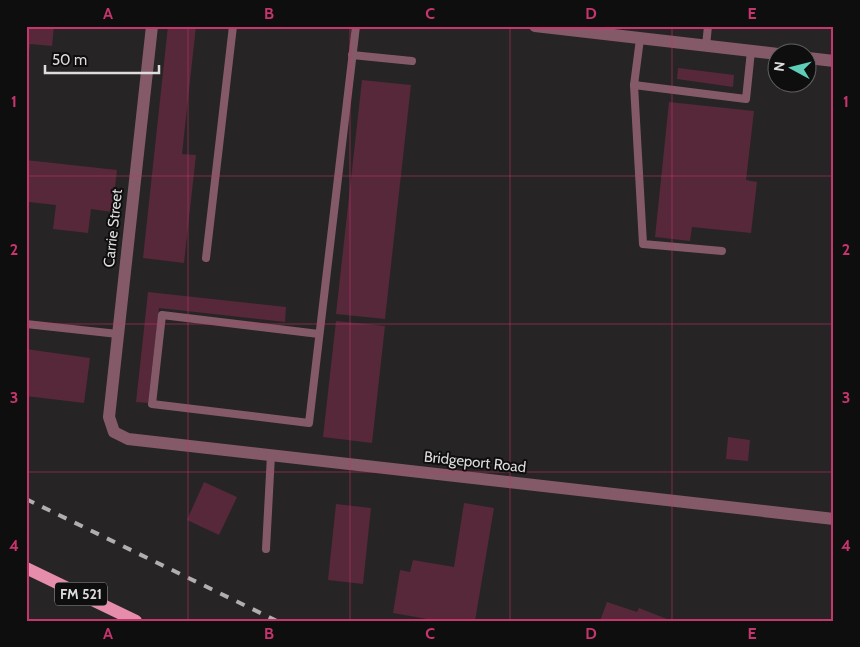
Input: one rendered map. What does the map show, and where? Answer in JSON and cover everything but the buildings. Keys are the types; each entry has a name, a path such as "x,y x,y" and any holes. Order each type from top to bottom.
{"main road":[{"name":"FM 521","path":"26,568 136,621"}],"street":[{"name":"Carrie Street","path":"114,432 109,417 152,26"},
{"path":"535,26 768,53"},
{"path":"818,59 834,61"},
{"name":"Bridgeport Road","path":"114,432 128,439 834,519"}],"lane":[{"path":"206,258 233,26"},
{"path":"319,334 162,315 152,404 309,423 356,26"},
{"path":"706,46 708,26"},
{"path":"640,38 634,85 643,244 722,251"},
{"path":"634,85 746,99 752,51"},
{"path":"352,55 412,61"},
{"path":"26,324 118,334"},
{"path":"266,549 271,455"}],"railway":[{"path":"26,499 277,621"}]}
